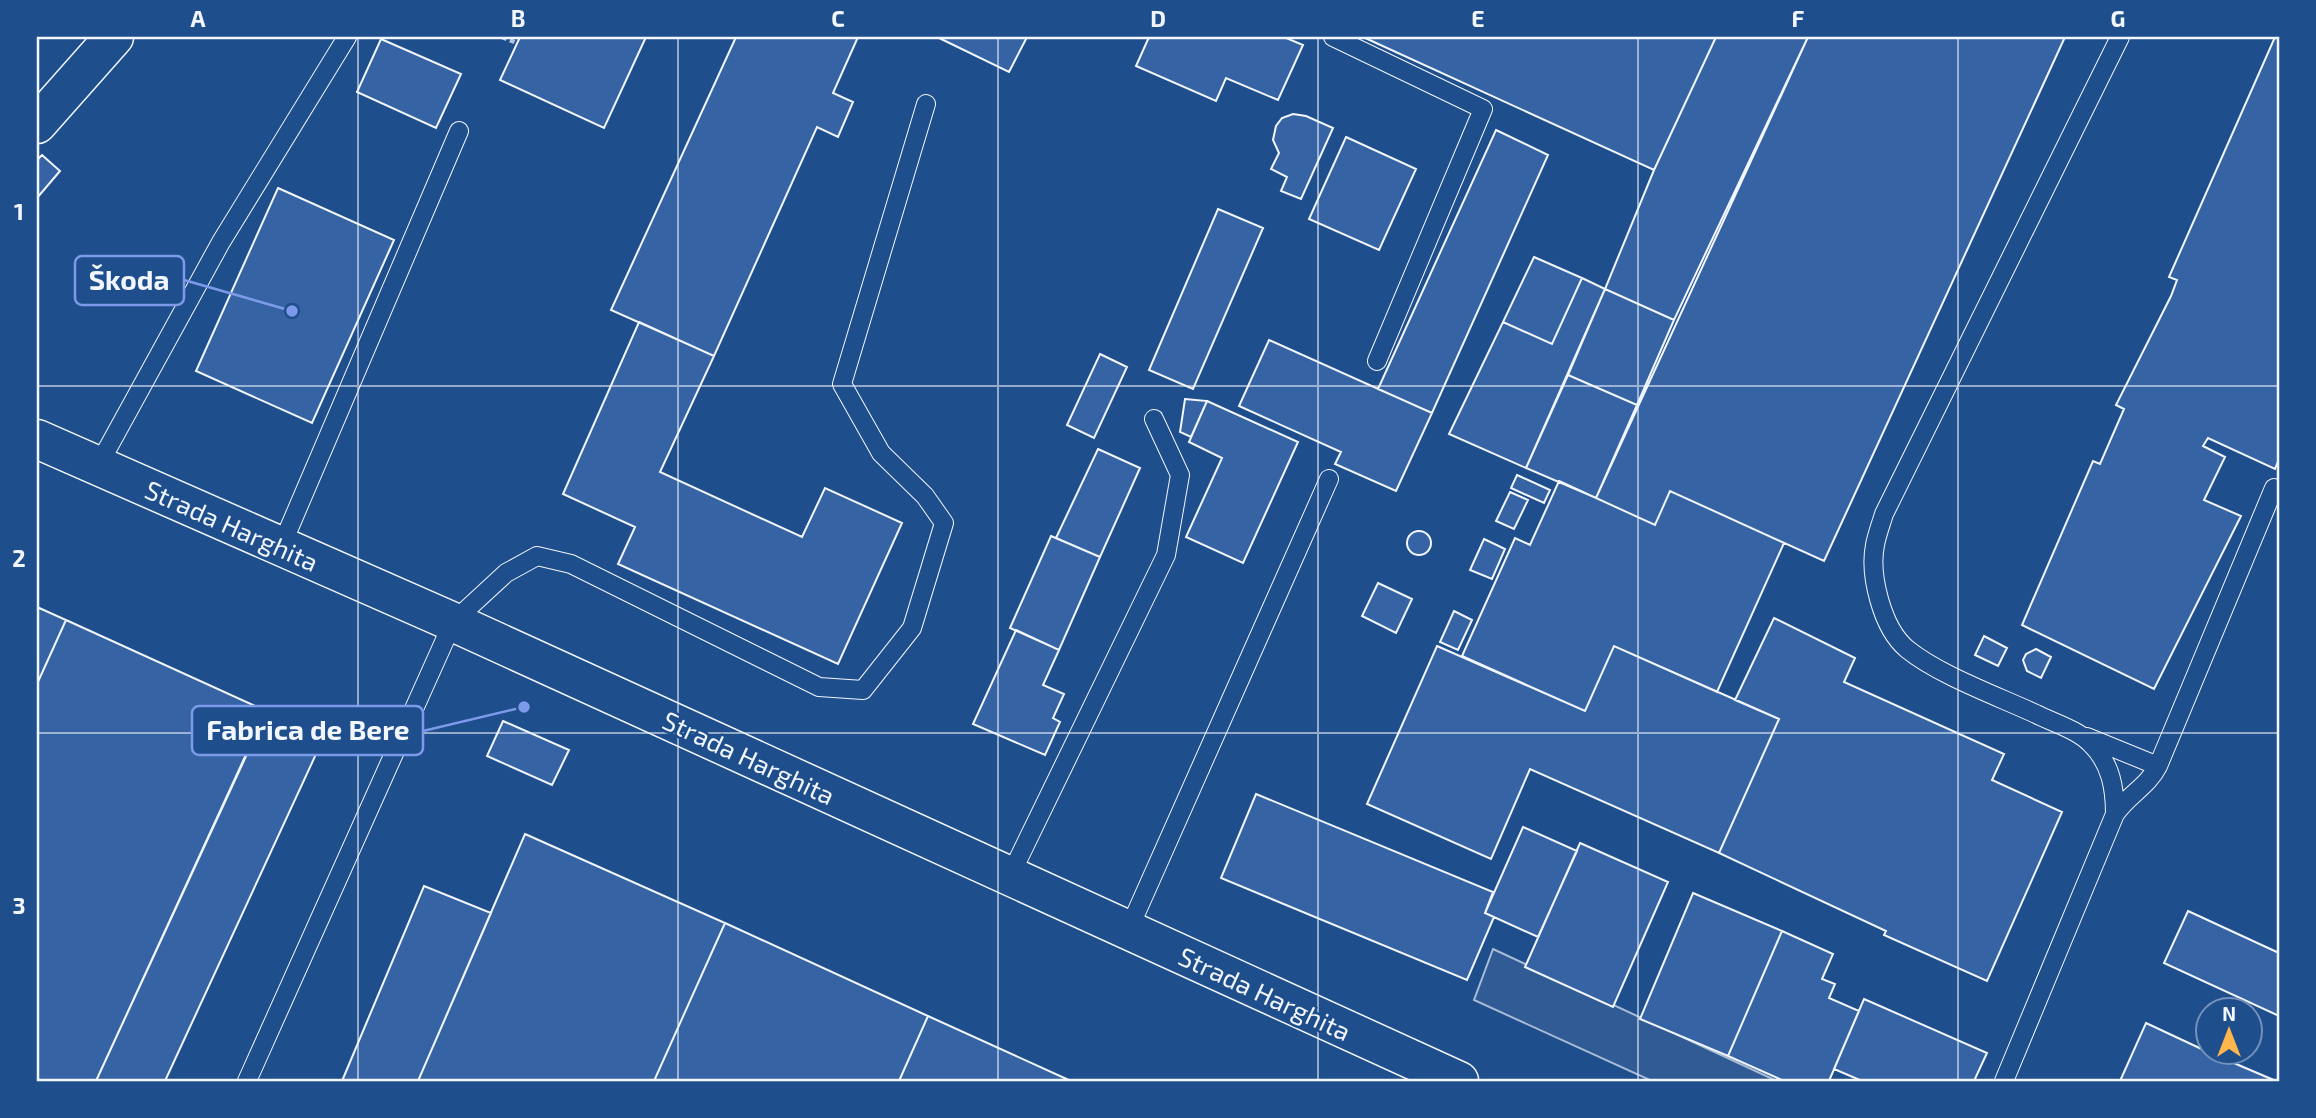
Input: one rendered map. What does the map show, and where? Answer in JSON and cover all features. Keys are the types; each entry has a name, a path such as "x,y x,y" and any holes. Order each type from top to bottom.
{"main road":[{"path":"37,124 114,37"},
{"name":"Strada Harghita","path":"37,439 453,622 1459,1081"}],"lane":[{"path":"97,466 221,242 347,37"},
{"path":"1333,37 1483,109 1377,361"},
{"path":"2120,37 1884,514 1875,546 1875,578 1888,625 1905,647 1928,664 2068,729 2158,766"},
{"path":"247,1081 453,622 506,573 537,556 571,564 819,687 863,690 912,628 944,523 925,496 881,453 842,384 926,104"},
{"path":"281,547 459,131"},
{"path":"1010,876 1166,555 1180,475 1154,419"},
{"path":"1128,931 1329,479"},
{"path":"2004,1081 2115,814 2132,793 2152,777 2158,766 2274,488"},
{"path":"2068,729 2092,744 2107,766 2115,793 2115,814"}],"path":[{"path":"502,37 517,43"}],"shaded area":[{"path":"1493,949 1777,1081 1652,1081 1474,1000"}],"building":[{"path":"520,37 646,37 604,128 500,80"},
{"path":"736,37 858,37 833,93 853,102 838,137 817,127 714,356 611,310"},
{"path":"937,37 1027,37 1009,72"},
{"path":"1149,37 1284,37 1303,45 1278,100 1226,78 1216,101 1136,66"},
{"path":"1363,37 1716,37 1654,170"},
{"path":"1716,37 1808,37 1674,320 1605,289 1654,170"},
{"path":"1808,37 2065,37 1824,561 1670,491 1655,525 1596,498"},
{"path":"2275,37 2279,37 2279,459 2275,469 2208,438 2203,446 2225,457 2204,500 2241,516 2154,689 2022,625 2093,461 2100,464 2124,409 2116,405 2171,296 2177,280 2169,277"},
{"path":"381,39 461,74 436,128 357,92"},
{"path":"1293,114 1306,116 1333,128 1301,199 1281,191 1287,177 1271,169 1279,153 1273,140 1276,126 1282,118"},
{"path":"1496,130 1548,155 1432,413 1378,389"},
{"path":"1346,137 1416,169 1379,250 1309,219"},
{"path":"42,155 60,171 37,198 37,160"},
{"path":"278,188 394,240 312,423 196,371"},
{"path":"1218,209 1263,228 1193,389 1149,370"},
{"path":"1534,257 1582,278 1552,344 1503,322"},
{"path":"1582,278 1605,289 1526,468 1449,434 1503,322 1552,344"},
{"path":"1605,289 1674,320 1637,405 1568,375"},
{"path":"639,322 714,356 660,472 802,537 825,488 902,523 838,664 618,564 635,527 563,494"},
{"path":"1269,340 1432,413 1396,491 1335,464 1341,452 1239,406"},
{"path":"1100,354 1127,367 1094,438 1067,425"},
{"path":"1568,375 1637,405 1596,498 1526,468"},
{"path":"1185,399 1207,401 1191,437 1180,432"},
{"path":"1207,401 1298,442 1243,563 1186,537 1222,458 1189,442"},
{"path":"1098,449 1140,468 1100,557 1056,538"},
{"path":"1517,475 1550,490 1544,503 1511,488"},
{"path":"1559,481 1655,525 1670,491 1784,543 1717,692 1614,646 1585,711 1462,656 1515,538 1530,545"},
{"path":"1510,492 1528,500 1514,529 1496,521"},
{"path":"1419,531 1427,535 1431,543 1427,551 1419,555 1411,551 1407,543 1411,535"},
{"path":"1051,536 1100,557 1059,650 1010,628"},
{"path":"1484,539 1505,549 1492,579 1470,570"},
{"path":"1378,583 1412,599 1396,633 1362,616"},
{"path":"37,607 66,620 37,684"},
{"path":"1454,611 1472,620 1458,650 1440,642"},
{"path":"1774,618 1855,658 1844,682 2004,754 1992,780 2062,812 1987,981 1884,935 1886,931 1719,853 1779,719 1735,700"},
{"path":"66,620 266,711 96,1081 37,1081 37,684"},
{"path":"1016,630 1059,650 1043,685 1064,694 1053,718 1060,722 1045,755 973,724"},
{"path":"1984,636 2007,648 1998,666 1975,655"},
{"path":"1437,646 1585,711 1614,646 1779,719 1719,853 1530,769 1491,859 1367,804"},
{"path":"2036,649 2051,657 2041,678 2027,671 2023,660 2026,654"},
{"path":"266,713 323,739 165,1081 96,1081"},
{"path":"503,721 569,750 552,785 487,756"},
{"path":"1256,794 1493,892 1485,913 1494,917 1467,980 1221,878"},
{"path":"1523,827 1577,851 1538,937 1485,913"},
{"path":"525,834 725,923 654,1081 418,1081"},
{"path":"1580,843 1668,882 1613,1007 1525,967"},
{"path":"424,886 491,913 418,1081 342,1081"},
{"path":"1693,893 1782,931 1728,1056 1640,1019"},
{"path":"2188,911 2279,953 2279,1016 2264,1009 2264,996 2236,996 2164,963"},
{"path":"725,923 928,1016 899,1081 654,1081"},
{"path":"1782,931 1833,954 1822,979 1835,984 1829,998 1859,1011 1829,1081 1784,1081 1728,1056"},
{"path":"1864,999 1987,1053 1974,1081 1862,1081 1834,1069"},
{"path":"928,1016 1071,1081 899,1081"},
{"path":"2146,1023 2194,1045 2194,1066 2241,1066 2276,1081 2120,1081"}],"place":[{"name":"Škoda","path":"292,311"},
{"name":"Fabrica de Bere","path":"524,707"}]}
